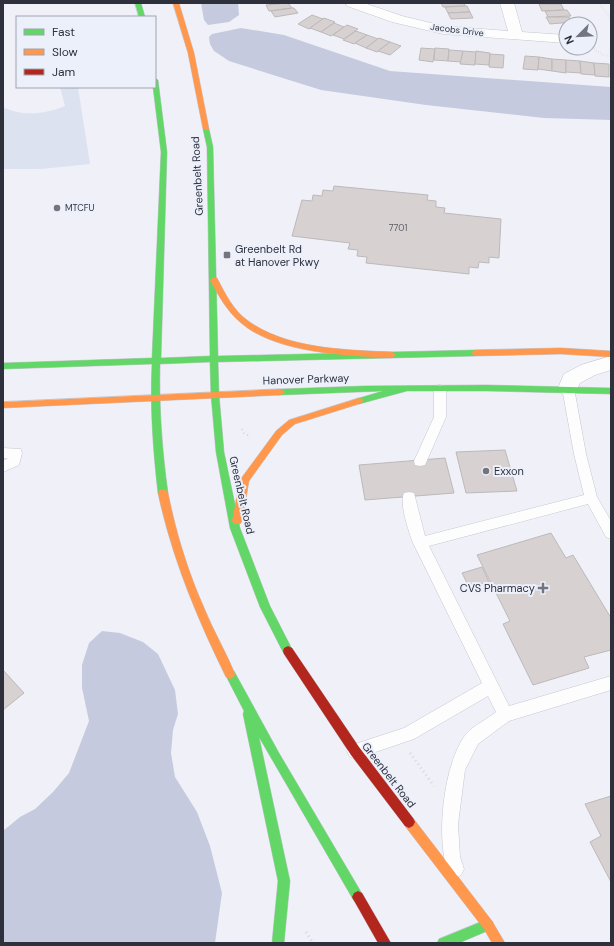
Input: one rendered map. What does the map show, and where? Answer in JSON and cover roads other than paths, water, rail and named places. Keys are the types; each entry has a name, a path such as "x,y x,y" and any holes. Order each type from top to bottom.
{"main road":[{"path":"138,3 142,16"},
{"name":"Greenbelt Road","path":"176,3 191,53 210,147 214,395 220,452 235,528 265,607 289,652 355,751 462,890 488,925 499,943"},
{"path":"156,86 164,152 156,361 156,432 164,496 176,545 200,610 221,660 248,714 385,943"},
{"path":"213,279 228,304 241,319 260,331 306,347 359,355 392,356"},
{"name":"Hanover Parkway","path":"3,366 214,359 562,352 611,354"},
{"name":"Hanover Parkway","path":"3,405 334,389 496,387 611,390"},
{"path":"235,528 245,480 269,445 279,433 292,422 330,409 407,388"},
{"path":"248,714 284,881 278,943"},
{"path":"443,943 488,925"},
{"path":"474,943 488,925"}],"street":[{"name":"Jacobs Drive","path":"352,3 393,19 418,25 476,34 558,38"},
{"path":"507,3 516,35"},
{"path":"568,388 571,379 588,370 611,363"}],"lane":[{"path":"420,461 440,417 440,388"},
{"path":"568,388 580,454 591,498 611,534"},
{"path":"3,453 16,453 14,461 3,467"},
{"path":"409,497 413,522 420,543 505,715"},
{"path":"420,543 591,498"},
{"path":"462,890 451,857 450,824 457,769 472,739 505,715 611,683"},
{"path":"355,751 408,734 491,686"}],"place":[{"name":"MTCFU","path":"57,208"},
{"name":"Greenbelt Rd at Hanover Pkwy","path":"227,255"},
{"name":"Exxon","path":"486,471"},
{"name":"CVS Pharmacy","path":"543,588"}]}
